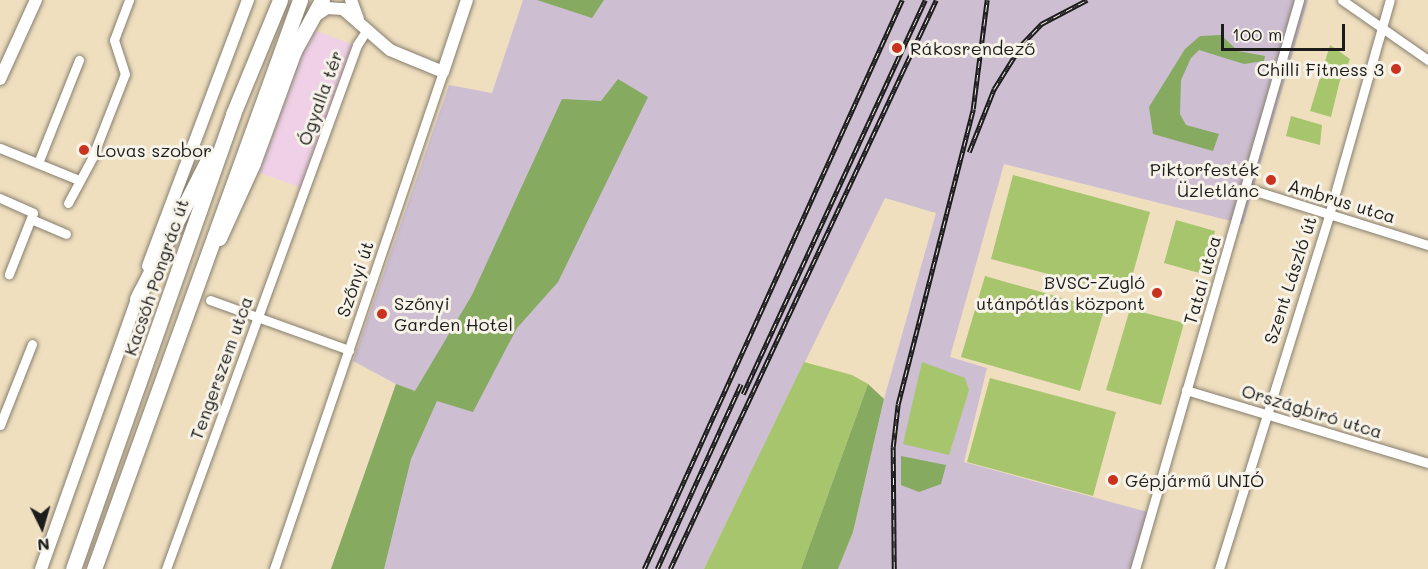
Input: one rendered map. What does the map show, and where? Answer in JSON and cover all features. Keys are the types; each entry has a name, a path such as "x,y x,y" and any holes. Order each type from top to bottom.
{"main road":[{"name":"Kacsóh Pongrác út","path":"73,569 233,114 280,0"},
{"path":"94,569 300,0"},
{"path":"204,261 231,217 294,51 322,0"},
{"path":"137,299 233,114"}],"street":[{"path":"0,79 3,66 36,0"},
{"path":"68,203 92,158 125,74 114,40 129,0"},
{"name":"Kacsóh Pongrác út","path":"41,569 137,299 248,0"},
{"path":"343,0 349,13 365,30 390,50 443,72"},
{"path":"351,0 365,30"},
{"name":"Szőnyi út","path":"274,569 467,0"},
{"name":"Tatai utca","path":"1135,569 1299,0"},
{"path":"1342,0 1428,60"},
{"name":"Szent László út","path":"1219,569 1264,413 1329,215 1390,0"},
{"path":"314,17 332,6 349,13"},
{"name":"Ógyalla tér","path":"308,178 357,45 365,30"},
{"path":"38,163 80,60"},
{"path":"0,148 79,180"},
{"name":"Tengerszem utca","path":"166,569 308,178"},
{"name":"Ambrus utca","path":"1246,188 1428,245"},
{"path":"0,198 33,213 9,274"},
{"path":"31,219 66,234"},
{"path":"210,300 349,350"},
{"path":"0,425 33,344"},
{"name":"Országbíró utca","path":"1186,390 1428,463"}],"shaded area":[{"name":"Rákosrendező","path":"523,0 1308,0 1243,224 1004,164 950,357 987,368 964,462 1155,514 1140,569 838,569 853,532 884,399 936,213 885,198 704,569 331,569 396,384 353,361 449,85 492,93"},
{"path":"308,28 354,45 302,188 255,171"}],"green space":[{"path":"537,0 604,0 592,18"},
{"path":"1221,35 1238,51 1265,56 1264,61 1244,64 1199,50 1191,58 1181,80 1180,114 1186,125 1219,134 1213,151 1153,134 1149,107 1185,49 1200,36"},
{"path":"1330,45 1350,59 1346,69 1343,68 1331,117 1310,111"},
{"path":"618,79 648,97 558,282 517,328 473,412 437,401 411,459 384,569 331,569 396,384 415,391 472,295 562,99 601,101"},
{"path":"1291,116 1322,125 1320,145 1286,136"},
{"path":"1013,175 1150,212 1127,295 991,259"},
{"path":"1176,220 1215,231 1203,274 1164,263"},
{"path":"985,276 1104,310 1080,391 961,357"},
{"path":"1130,309 1184,323 1161,405 1106,390"},
{"path":"804,362 852,375 868,384 801,569 704,569"},
{"path":"922,362 965,378 969,390 949,455 903,444"},
{"path":"990,378 1116,412 1093,496 967,462"},
{"path":"868,384 884,399 853,532 838,569 801,569"},
{"path":"901,456 946,465 941,484 919,492 901,485"}],"railway":[{"path":"644,569 902,0"},
{"path":"743,394 925,0"},
{"path":"670,569 936,0"},
{"path":"894,569 893,447 898,404 973,109 987,0"},
{"path":"969,152 994,89 1022,44 1041,24 1087,0"},
{"path":"657,569 741,384"}],"place":[{"name":"Rákosrendező","path":"897,48"},
{"name":"Chilli Fitness 3","path":"1396,69"},
{"name":"Lovas szobor","path":"84,150"},
{"name":"Piktorfesték Üzletlánc","path":"1271,180"},
{"name":"BVSC-Zugló utánpótlás központ","path":"1157,293"},
{"name":"Szőnyi Garden Hotel","path":"382,314"},
{"name":"Gépjármű UNIÓ","path":"1113,480"}]}
